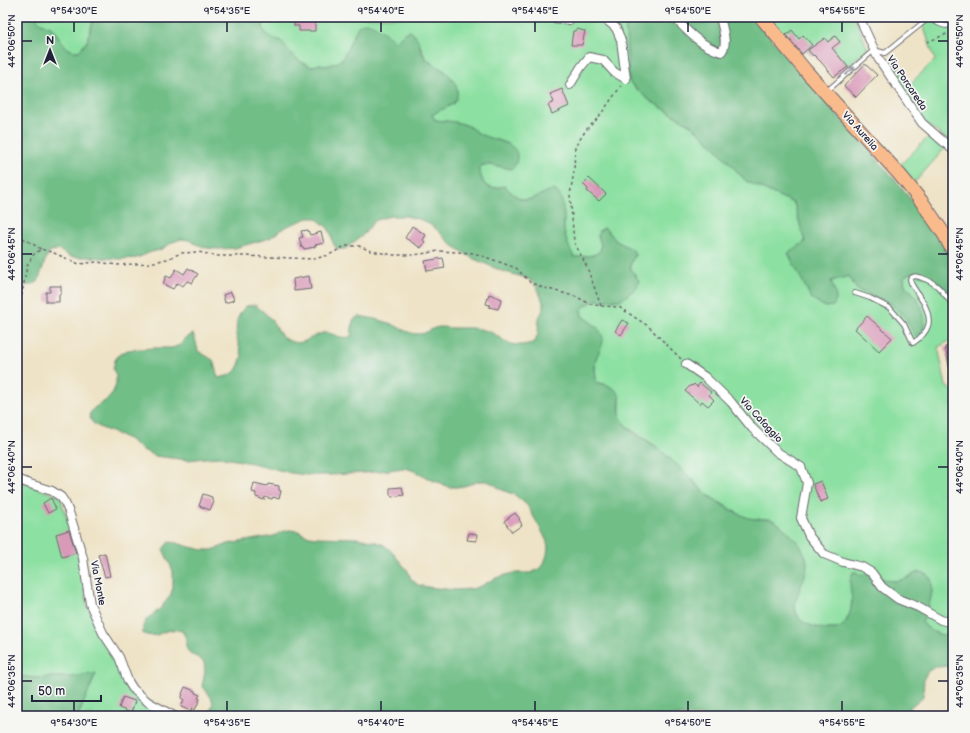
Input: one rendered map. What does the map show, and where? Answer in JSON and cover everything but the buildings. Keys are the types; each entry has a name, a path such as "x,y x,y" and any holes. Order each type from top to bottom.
{"main road":[{"name":"Via Aurelia","path":"761,17 805,70 900,175 922,202 944,234 953,251"}],"street":[{"path":"553,17 569,20"},
{"path":"603,17 616,28 621,40 626,79"},
{"path":"674,17 703,45 721,52 726,43 720,17"},
{"name":"Via Porcareda","path":"858,17 878,58 922,123 953,150"},
{"path":"570,84 589,57 603,60 614,72 626,79"},
{"name":"Via Cafaggio","path":"686,364 705,377 731,402 752,428 777,452 801,467 807,483 802,518 809,536 824,554 843,562 862,567 872,573 882,587 898,599 918,607 941,620 953,623"},
{"name":"Via Monte","path":"17,479 52,491 61,497 65,503 83,558 90,604 103,633 118,657 133,689 148,702 174,716"}],"lane":[{"path":"825,92 874,50 885,53 929,18 946,26 953,24"},
{"path":"855,293 870,298 890,308 904,324 913,343 922,336 928,326 928,314 921,299 911,284 910,279 915,276 938,286 953,305"}],"path":[{"path":"927,42 950,32"},
{"path":"601,306 587,267 574,242 570,195 574,171 575,147 586,130 598,118 626,79"},
{"path":"17,237 21,237 42,249 80,264 98,262 118,266 150,264 182,253 198,252 218,256 314,259 329,255 345,246 359,246 371,251 394,255 414,255 439,252 474,253 516,268 531,282 563,294 577,297 590,304 619,307 648,326 686,364"},
{"path":"17,330 21,326 21,299 27,266 32,255 42,249"}],"green space":[{"path":"17,17 35,17 41,23 52,28 67,48 73,51 79,51 87,42 94,17 263,17 263,27 266,34 281,41 295,58 311,67 320,64 327,66 338,62 343,58 358,26 364,23 368,23 376,27 396,41 404,33 410,31 416,37 425,58 447,73 456,85 457,98 449,106 432,115 435,120 466,125 482,135 509,145 516,151 516,162 514,167 511,169 493,165 482,165 479,170 483,181 487,186 494,188 505,186 517,197 526,200 550,190 556,191 560,195 562,202 564,231 574,257 591,256 599,252 601,244 598,237 599,231 604,228 616,241 632,249 635,255 630,267 639,281 637,287 624,298 619,300 595,300 581,310 582,316 597,328 603,340 595,362 596,382 609,386 617,391 620,397 620,415 626,426 632,432 656,447 688,475 702,491 714,499 745,517 752,519 774,520 791,535 802,549 806,557 807,564 806,572 795,606 796,613 800,620 809,625 836,629 840,628 846,622 852,600 850,582 853,572 861,575 872,573 880,578 894,581 903,580 918,572 926,574 930,579 932,591 929,605 922,622 936,633 953,636 953,666 935,667 928,671 924,678 923,696 918,702 911,706 904,716 426,716 419,714 388,714 380,716 352,716 348,714 340,714 336,716 208,716 213,704 211,697 202,687 205,671 204,662 190,654 186,647 186,638 182,631 173,630 152,636 143,634 143,626 147,619 160,609 170,596 173,588 173,571 163,549 169,542 203,550 212,550 228,544 274,536 289,530 298,531 305,535 315,537 358,538 384,545 408,571 411,579 418,585 454,590 472,589 496,578 513,573 531,573 539,569 544,563 547,555 548,547 546,539 527,505 515,495 500,489 487,481 480,481 464,486 448,487 412,470 404,468 364,473 307,475 291,473 252,463 219,457 188,460 155,456 141,449 129,439 99,427 92,422 89,415 94,408 108,399 113,392 116,385 116,376 113,369 115,360 120,354 128,350 172,348 180,345 186,338 193,334 198,351 213,360 218,378 227,376 235,372 242,356 236,335 237,320 246,306 255,305 269,317 284,337 297,343 323,333 342,337 351,337 353,320 359,316 390,323 414,334 423,333 440,327 479,329 492,333 511,344 522,345 535,342 538,334 539,318 543,310 543,302 537,287 533,282 472,258 452,245 434,227 422,220 406,216 391,216 374,221 364,234 345,249 337,249 333,243 328,228 316,218 308,218 285,227 270,238 235,248 207,248 189,240 181,239 160,250 137,258 120,259 71,257 59,250 50,251 46,258 38,282 28,285 17,284"},
{"path":"35,17 94,17 87,41 79,51 73,51 67,48 52,28 41,23"},
{"path":"263,17 625,17 629,82 649,100 691,125 712,144 746,181 794,203 820,304 826,307 836,300 831,281 849,276 858,290 891,304 906,319 913,293 905,286 904,278 908,273 911,272 931,277 939,282 953,301 953,339 938,347 946,386 953,391 953,629 948,636 933,632 922,622 925,616 932,581 928,576 921,572 902,580 890,581 872,573 861,575 856,572 850,613 841,628 822,629 804,623 799,618 794,606 807,563 806,557 800,546 769,519 750,519 706,494 688,475 657,447 626,426 620,416 620,398 608,385 596,382 595,360 597,355 597,327 582,316 581,310 594,301 619,300 636,275 631,268 631,263 635,255 632,250 616,241 604,228 599,231 598,237 601,248 599,252 591,256 574,257 569,248 564,230 564,212 547,191 535,198 525,199 516,196 505,186 494,188 487,186 483,181 479,170 482,165 494,165 511,169 513,148 501,141 490,139 479,134 463,124 435,120 432,115 437,111 453,104 456,86 445,71 434,65 425,57 420,45 396,41 390,38 354,37 343,58 338,62 327,66 320,64 311,67 295,58 281,41 266,34 263,27"},
{"path":"625,17 754,17 781,51 899,184 929,224 953,262 953,301 943,287 932,279 913,273 909,273 904,278 905,286 916,298 922,308 923,313 923,329 916,338 906,319 891,304 857,290 849,276 831,281 836,297 833,306 826,307 811,298 788,253 805,242 794,203 746,181 712,144 691,125 649,100 629,82"},
{"path":"769,17 854,17 868,49 848,66 833,48 840,40 835,34 811,55 789,29 782,34"},
{"path":"923,17 953,17 953,144 923,121 883,62 896,62 909,85 935,60 921,19"},
{"path":"930,135 945,148 915,182 899,166"},
{"path":"17,480 60,497 80,559 87,605 132,689 173,716 78,716 96,674 72,677 36,678 17,676"},
{"path":"96,673 78,716 17,716 17,676 36,678 72,677"}]}
